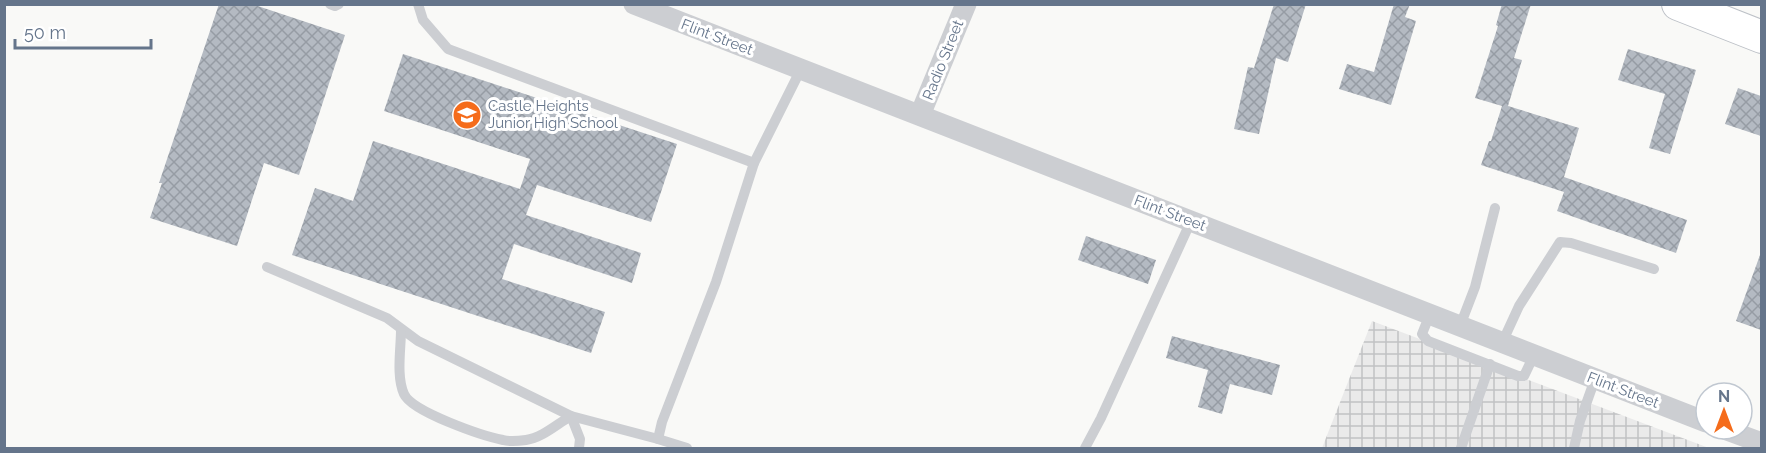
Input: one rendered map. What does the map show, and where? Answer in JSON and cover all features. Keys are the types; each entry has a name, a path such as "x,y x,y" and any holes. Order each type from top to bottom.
{"street":[{"name":"Flint Street","path":"634,4 1694,417"},
{"name":"Radio Street","path":"920,115 966,4"},
{"path":"1678,4 1761,37"}],"lane":[{"path":"330,4 335,6 339,4"},
{"path":"418,4 423,20 448,49 754,163"},
{"path":"658,439 662,422 716,282 754,163 801,69"},
{"path":"1464,354 1475,287 1495,208"},
{"path":"1085,448 1191,221"},
{"path":"1502,343 1519,306 1560,242 1571,243 1654,269"},
{"path":"267,267 387,318 418,341 571,416 687,448"},
{"path":"1430,314 1422,334 1428,341 1522,376 1534,355"},
{"path":"401,330 400,384 405,397 422,410 507,441 536,438 571,416"},
{"path":"1461,448 1490,364"},
{"path":"1574,447 1580,421 1595,379"},
{"path":"571,416 580,439 579,448"}],"shaded area":[{"path":"1372,321 1709,448 1322,448"}],"building":[{"path":"219,4 252,4 345,35 299,175 264,163 237,246 150,218 162,183 159,183"},
{"path":"1274,4 1306,4 1288,62 1276,58 1259,134 1234,129 1248,67 1254,68"},
{"path":"1394,4 1410,4 1405,17 1416,21 1391,105 1339,89 1347,64 1374,72"},
{"path":"1502,4 1531,4 1514,58 1522,60 1508,106 1579,128 1564,177 1687,220 1676,253 1557,211 1564,192 1481,165 1502,106 1475,98 1498,26 1496,25"},
{"path":"1628,49 1696,70 1670,154 1649,148 1665,94 1618,80"},
{"path":"403,54 677,144 651,222 537,185 526,215 641,253 632,283 514,244 502,279 605,312 591,353 292,255 315,188 353,201 373,141 520,189 530,159 384,111"},
{"path":"1738,88 1761,96 1761,136 1725,124"},
{"path":"1086,236 1156,260 1148,284 1078,260"},
{"path":"1761,255 1761,330 1736,321"},
{"path":"1172,336 1280,365 1272,395 1230,384 1222,414 1198,407 1208,370 1166,358"}],"place":[{"name":"Castle Heights Junior High School","path":"467,115"}]}
